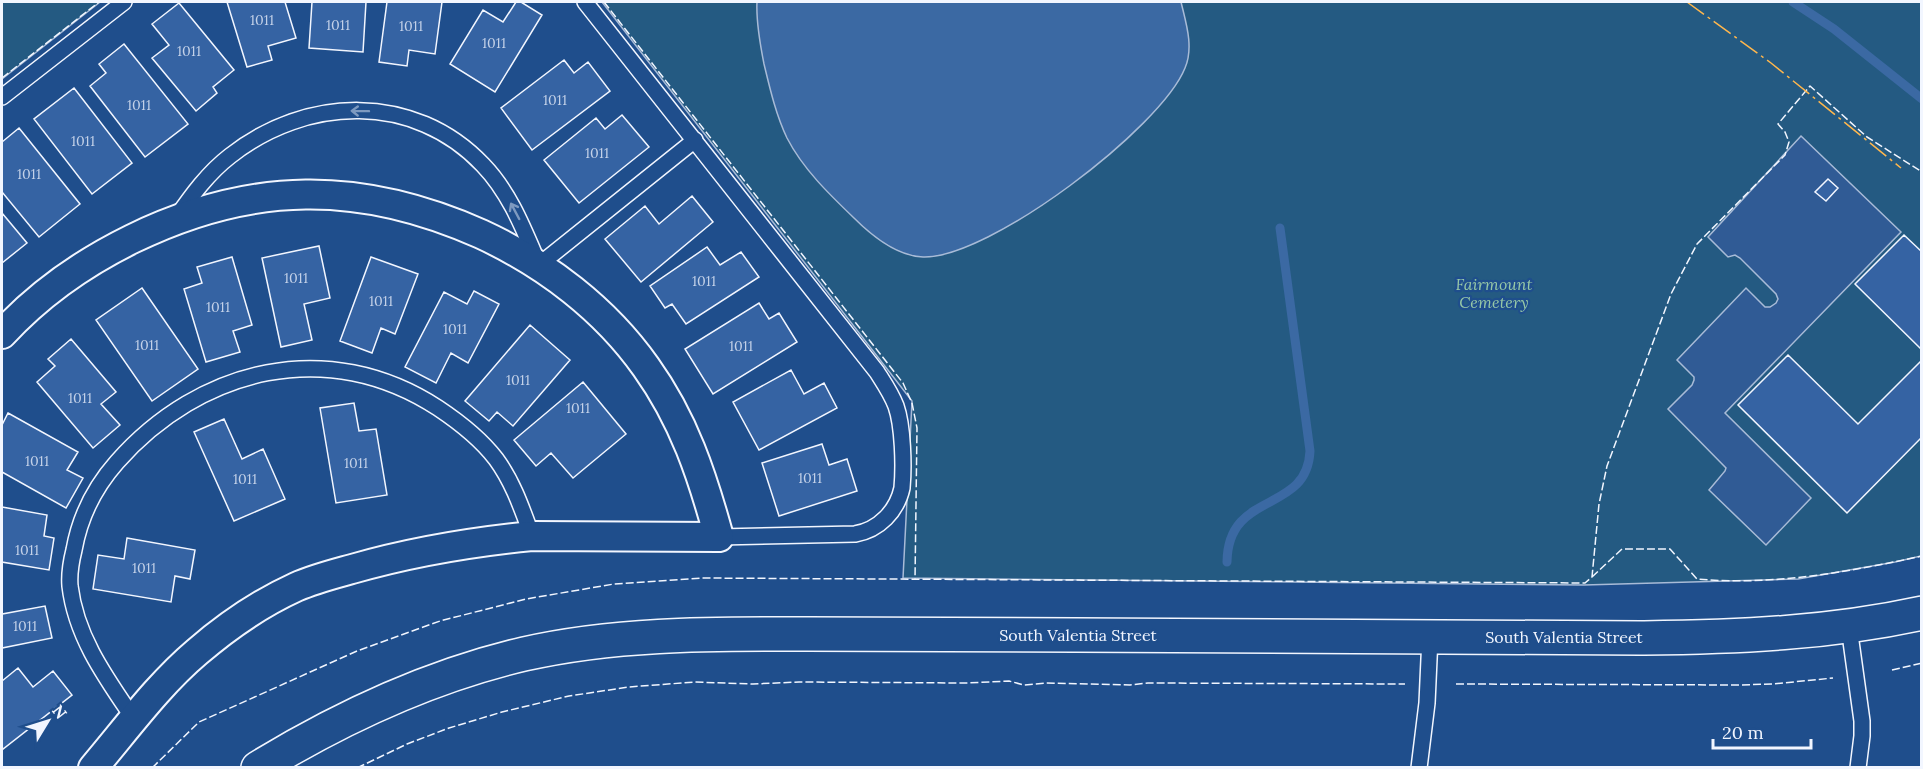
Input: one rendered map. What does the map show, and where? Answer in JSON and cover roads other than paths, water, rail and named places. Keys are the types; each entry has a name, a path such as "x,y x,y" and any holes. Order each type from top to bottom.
{"street":[{"path":"2,334 37,300 87,264 123,243 176,219 236,202 279,195 316,194 375,200 431,214 459,224 539,264 573,290 613,328 645,365 680,422 706,491 719,537 532,536 447,546 372,563 297,587 234,623 197,652 170,678 93,768"},
{"name":"South Valentia Street","path":"258,768 359,713 431,682 517,656 608,641 665,636 763,634 1723,637 1849,627 1922,613"}],"lane":[{"path":"2,97 124,2"},
{"path":"585,2 886,385 896,406 900,429 903,483 900,497 891,513 872,529 855,534 719,537"},
{"path":"176,219 197,189 217,167 266,132 297,120 330,112 378,111 403,116 440,130 484,166 507,197 539,264 694,140"},
{"path":"134,719 94,657 76,616 70,585 70,567 76,536 96,488 133,444 176,409 224,385 273,371 317,369 376,378 423,398 467,429 495,458 511,484 532,536"},
{"path":"1849,627 1862,722 1858,768"},
{"path":"1419,768 1427,703 1430,637"}],"waterway":[{"path":"1793,2 1834,29 1922,99"},
{"path":"1227,562 1231,539 1240,523 1253,512 1296,485 1306,471 1310,451 1280,228"}],"park label":[{"name":"Fairmount Cemetery","path":"1494,293"}]}
